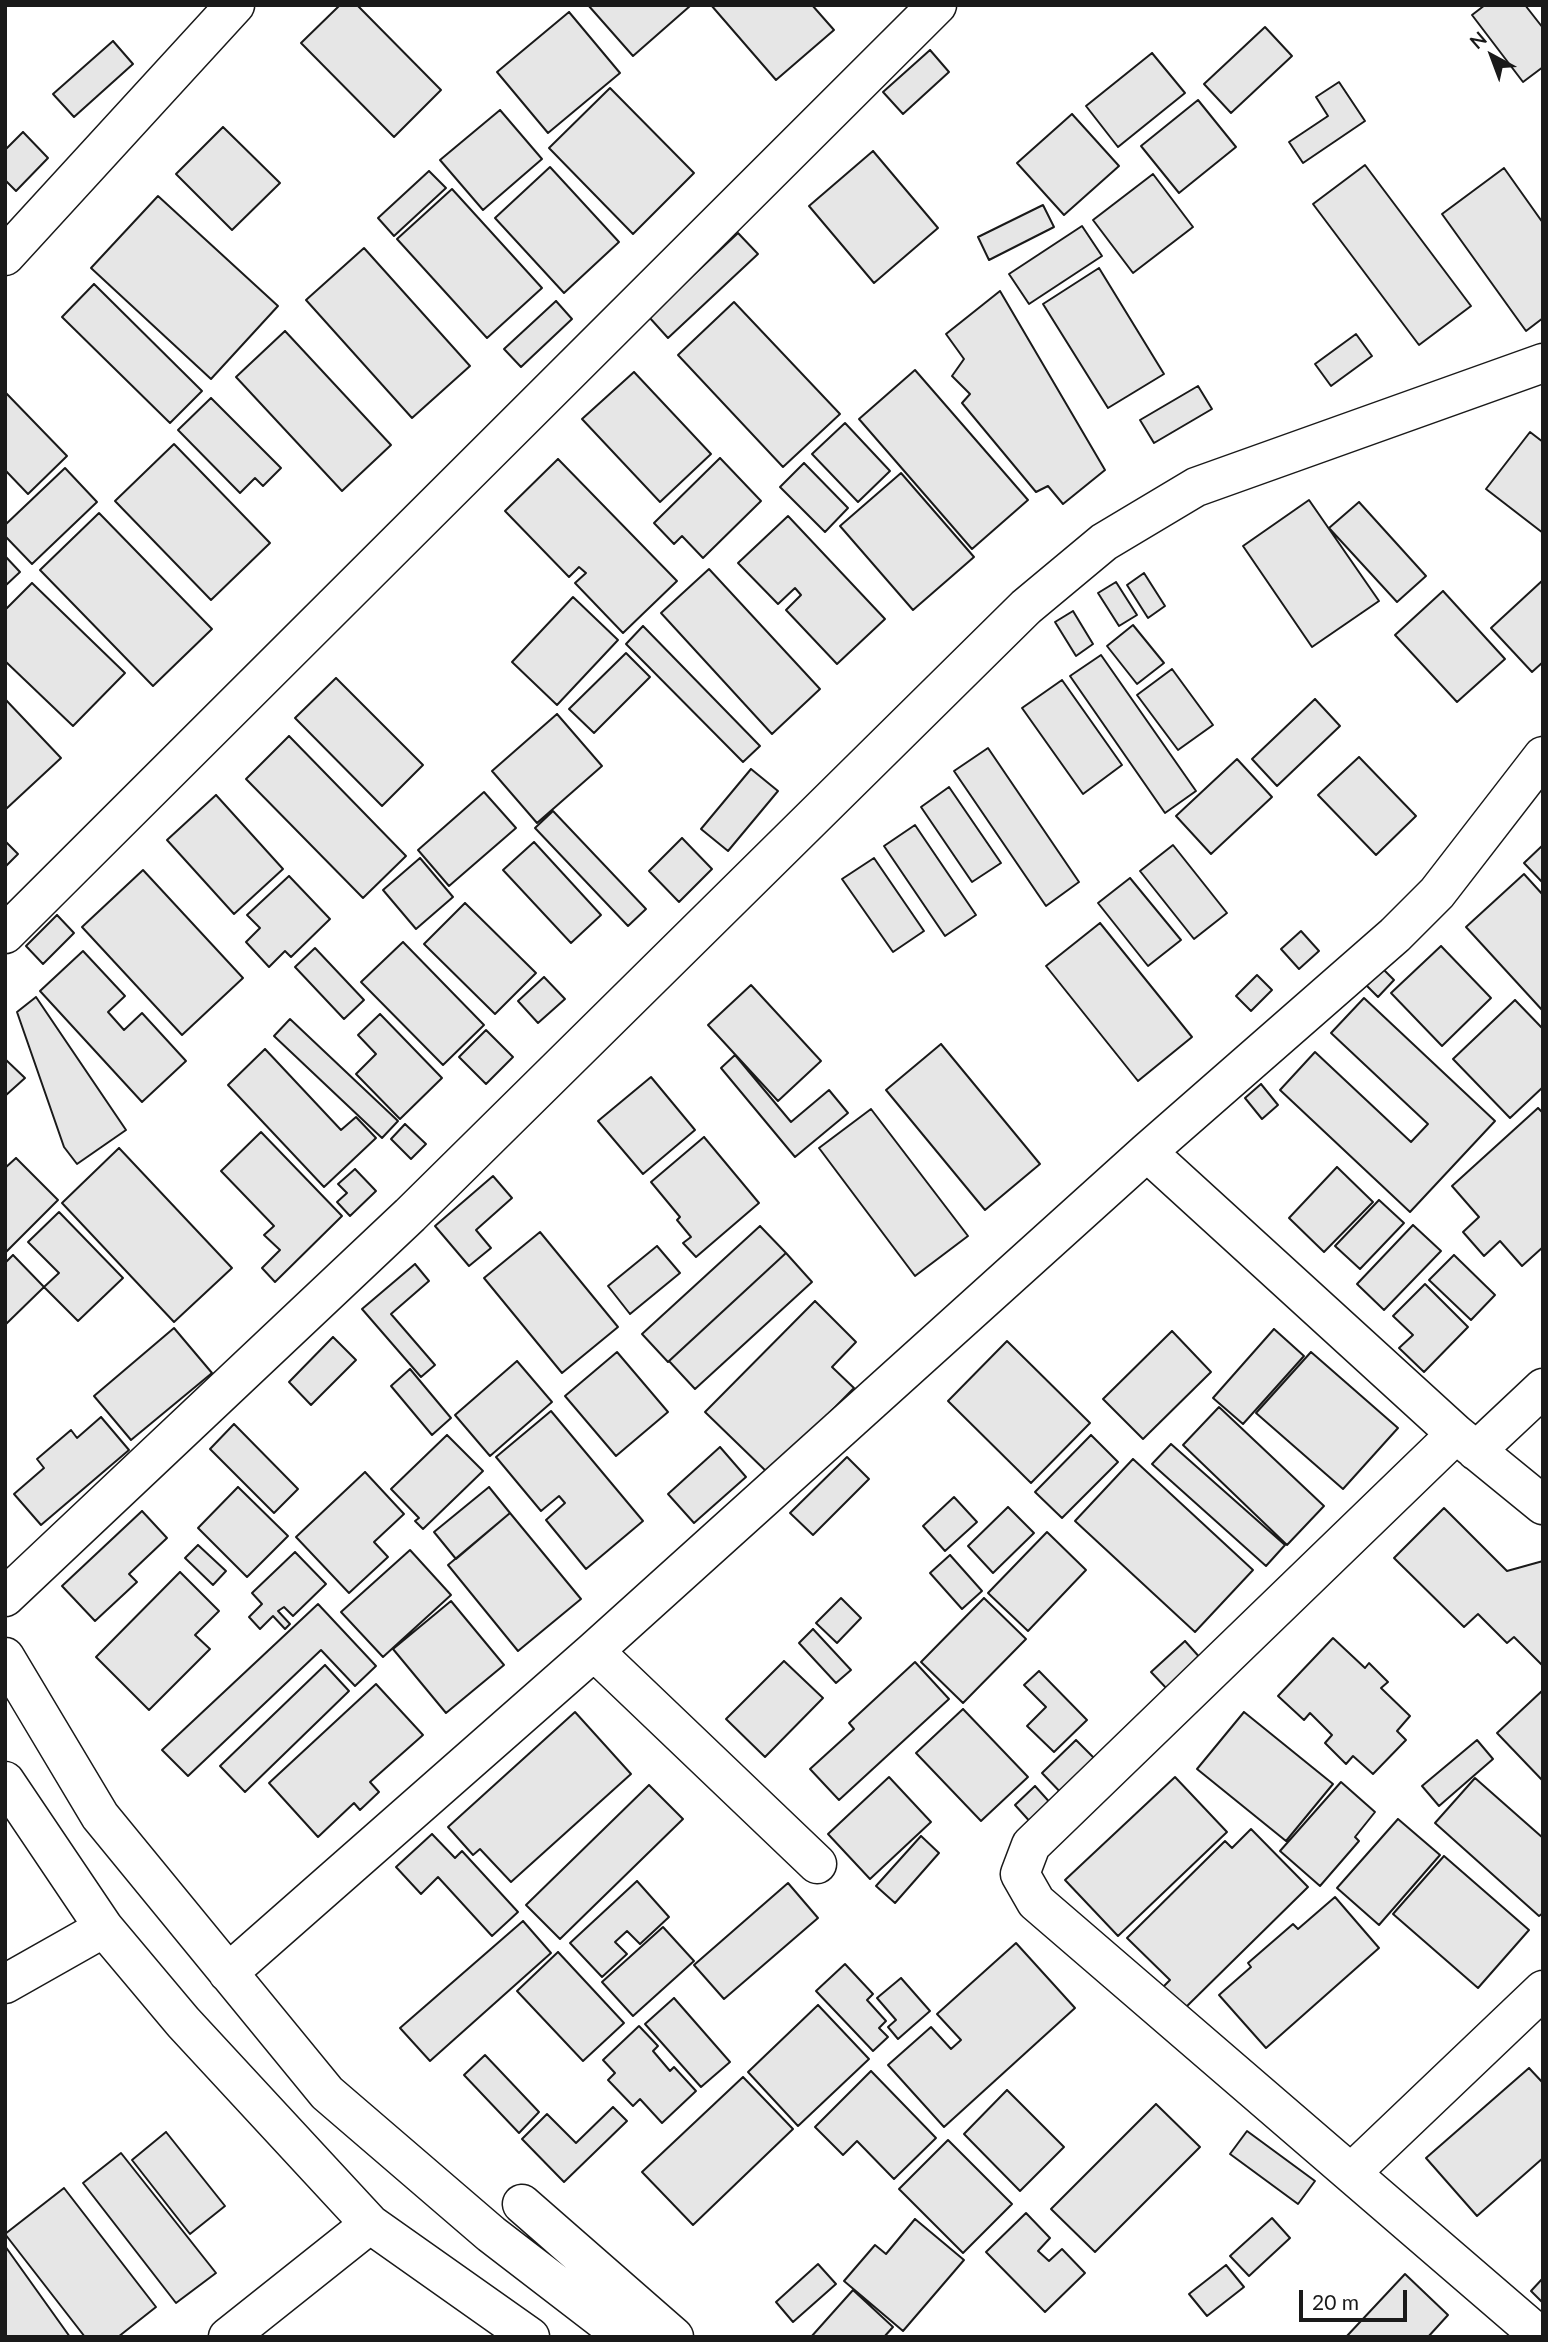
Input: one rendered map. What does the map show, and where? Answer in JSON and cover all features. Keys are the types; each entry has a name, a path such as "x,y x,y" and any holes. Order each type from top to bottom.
{"street":[{"path":"5,256 235,5"},
{"path":"5,934 937,5"},
{"path":"5,1597 410,1215 1026,607 1104,542 1196,487 1543,363"},
{"path":"228,1973 594,1651 1147,1152 1404,927 1437,893 1543,756"},
{"path":"1147,1152 1466,1442 1543,1505"},
{"path":"1541,2337 1036,1902 1020,1874 1031,1845 1466,1442 1543,1388"},
{"path":"594,1651 817,1864"},
{"path":"5,1657 100,1816 327,2093 491,2234 625,2337"},
{"path":"5,1781 104,1927 183,2022 370,2224 530,2337"},
{"path":"5,1984 104,1927"},
{"path":"1351,2172 1543,1990"},
{"path":"522,2204 674,2337"},
{"path":"228,2337 370,2224"}],"building":[{"path":"340,5 357,5 441,90 394,137 301,43"},
{"path":"588,5 689,5 690,6 633,56"},
{"path":"711,5 812,5 834,30 776,80"},
{"path":"1485,5 1525,5 1543,28 1543,67 1523,82 1472,15"},
{"path":"569,12 620,73 548,133 497,72"},
{"path":"1265,27 1292,56 1231,113 1204,84"},
{"path":"113,41 133,64 74,117 53,94"},
{"path":"930,50 949,72 903,114 883,92"},
{"path":"1152,53 1185,93 1118,147 1086,106"},
{"path":"1339,82 1365,121 1303,163 1289,142 1328,116 1316,97"},
{"path":"610,88 694,173 633,234 549,148"},
{"path":"1198,100 1236,147 1179,193 1141,146"},
{"path":"500,110 542,159 483,210 440,160"},
{"path":"1072,114 1119,166 1064,215 1017,163"},
{"path":"223,127 280,183 232,230 176,174"},
{"path":"23,132 48,158 16,191 5,180 5,150"},
{"path":"873,151 938,228 874,283 809,206"},
{"path":"1365,165 1471,306 1419,345 1313,204"},
{"path":"550,167 619,242 564,293 495,218"},
{"path":"1504,168 1543,223 1543,318 1526,331 1442,214"},
{"path":"429,171 446,188 394,236 378,218"},
{"path":"1153,174 1193,227 1133,273 1093,220"},
{"path":"452,189 542,288 487,338 397,239"},
{"path":"158,196 278,306 211,379 91,268"},
{"path":"1043,205 1054,227 989,260 978,237"},
{"path":"1082,226 1102,256 1029,304 1009,274"},
{"path":"738,233 758,254 668,338 649,317"},
{"path":"364,248 470,366 412,418 306,300"},
{"path":"1099,268 1164,374 1108,408 1043,304"},
{"path":"94,284 202,391 170,423 62,317"},
{"path":"1000,291 1105,470 1063,504 1048,486 1036,492 962,403 970,394 952,376 964,359 946,334"},
{"path":"556,301 572,319 521,367 504,349"},
{"path":"734,302 840,414 783,467 678,355"},
{"path":"285,331 391,445 342,491 236,377"},
{"path":"1356,334 1372,356 1331,386 1315,364"},
{"path":"915,370 1028,500 972,549 859,419"},
{"path":"634,372 711,454 660,502 582,419"},
{"path":"1198,386 1212,409 1154,443 1140,420"},
{"path":"5,392 67,456 28,494 5,470"},
{"path":"211,398 281,468 263,486 255,478 240,493 178,430"},
{"path":"845,423 890,471 858,502 812,454"},
{"path":"1530,432 1543,442 1543,533 1486,489"},
{"path":"174,444 270,543 211,600 115,501"},
{"path":"720,458 761,501 703,558 682,536 674,544 654,523"},
{"path":"558,459 677,581 623,633 575,583 586,573 579,567 569,577 505,511"},
{"path":"804,463 848,508 825,532 780,487"},
{"path":"65,468 97,502 32,564 5,536 5,525"},
{"path":"901,473 974,557 913,610 840,526"},
{"path":"1309,500 1379,601 1312,647 1243,546"},
{"path":"1359,502 1426,576 1397,602 1329,528"},
{"path":"99,513 212,629 153,686 40,570"},
{"path":"788,516 885,619 837,664 786,610 801,595 795,588 778,604 738,563"},
{"path":"5,556 20,572 5,586"},
{"path":"709,569 820,689 772,734 661,613"},
{"path":"1144,573 1165,606 1148,618 1127,585"},
{"path":"1543,580 1543,662 1532,672 1491,628"},
{"path":"1116,582 1137,615 1119,626 1098,593"},
{"path":"32,583 125,673 73,726 5,661 5,610"},
{"path":"1443,591 1505,659 1457,702 1395,635"},
{"path":"573,597 618,640 557,705 512,662"},
{"path":"1073,611 1093,644 1076,656 1055,622"},
{"path":"1133,625 1164,663 1137,684 1107,646"},
{"path":"643,626 760,746 743,762 626,644"},
{"path":"626,653 650,677 594,733 569,709"},
{"path":"1101,655 1196,791 1165,813 1070,676"},
{"path":"1172,669 1213,725 1178,750 1137,695"},
{"path":"336,678 423,765 382,806 295,718"},
{"path":"1062,680 1122,765 1083,794 1022,708"},
{"path":"5,699 61,758 6,809 5,808"},
{"path":"1315,699 1340,726 1277,786 1252,759"},
{"path":"557,714 602,766 537,823 492,771"},
{"path":"289,736 406,856 363,898 246,779"},
{"path":"988,748 1079,882 1046,906 954,771"},
{"path":"1359,757 1416,816 1376,855 1318,795"},
{"path":"1237,759 1272,797 1211,854 1176,816"},
{"path":"751,769 778,791 728,851 701,829"},
{"path":"949,787 1001,863 972,882 921,807"},
{"path":"484,792 516,828 449,886 418,850"},
{"path":"216,795 283,869 234,914 167,840"},
{"path":"553,811 646,909 628,926 535,828"},
{"path":"915,825 976,915 945,936 884,846"},
{"path":"682,838 712,869 679,902 649,871"},
{"path":"5,841 18,854 5,867"},
{"path":"534,842 601,915 571,943 503,870"},
{"path":"1173,845 1227,913 1194,939 1140,871"},
{"path":"1543,845 1543,883 1524,863"},
{"path":"420,858 453,897 416,929 383,890"},
{"path":"874,858 924,931 893,952 842,879"},
{"path":"143,870 243,978 182,1035 82,927"},
{"path":"1524,874 1543,895 1543,1011 1466,927"},
{"path":"289,876 330,919 291,957 285,951 269,967 246,942 260,928 247,915"},
{"path":"1130,878 1181,940 1148,966 1098,903"},
{"path":"465,903 536,973 495,1014 424,944"},
{"path":"57,915 74,933 43,964 26,946"},
{"path":"1100,923 1192,1037 1138,1081 1046,966"},
{"path":"1301,931 1319,951 1299,969 1281,949"},
{"path":"403,942 484,1025 443,1065 361,982"},
{"path":"1441,946 1491,998 1442,1046 1391,993"},
{"path":"315,948 364,1000 344,1019 295,967"},
{"path":"83,951 125,996 108,1012 124,1030 142,1013 186,1061 142,1102 40,991"},
{"path":"1381,967 1394,980 1378,997 1364,983"},
{"path":"1257,975 1272,990 1251,1011 1236,996"},
{"path":"544,977 565,999 538,1023 518,1001"},
{"path":"751,985 821,1061 778,1101 708,1025"},
{"path":"36,997 126,1130 77,1164 64,1147 17,1012"},
{"path":"1364,998 1495,1121 1410,1212 1280,1090 1315,1052 1411,1142 1428,1124 1331,1033"},
{"path":"1515,1000 1543,1029 1543,1087 1510,1118 1453,1059"},
{"path":"380,1014 442,1078 400,1119 356,1074 376,1054 358,1035"},
{"path":"290,1019 398,1121 382,1138 274,1036"},
{"path":"486,1030 513,1057 486,1084 459,1057"},
{"path":"941,1044 1040,1164 985,1210 886,1090"},
{"path":"265,1049 341,1130 356,1117 376,1138 324,1187 228,1085"},
{"path":"735,1055 791,1122 829,1090 848,1113 795,1157 721,1068"},
{"path":"5,1059 25,1078 5,1096"},
{"path":"651,1077 695,1130 643,1174 598,1121"},
{"path":"1261,1084 1278,1105 1262,1119 1245,1098"},
{"path":"1538,1108 1543,1113 1543,1247 1522,1266 1500,1241 1484,1256 1463,1232 1479,1217 1452,1186"},
{"path":"871,1109 968,1236 915,1276 819,1148"},
{"path":"405,1124 426,1144 411,1159 391,1139"},
{"path":"261,1132 342,1216 275,1282 262,1268 280,1250 264,1235 274,1226 221,1171"},
{"path":"704,1137 759,1203 696,1257 683,1243 691,1237 677,1220 680,1217 651,1182"},
{"path":"119,1148 232,1268 174,1322 62,1203"},
{"path":"16,1158 58,1200 5,1253 5,1168"},
{"path":"1337,1167 1373,1202 1324,1252 1289,1218"},
{"path":"355,1169 376,1191 350,1216 337,1202 347,1193 338,1184"},
{"path":"493,1176 512,1198 476,1230 491,1248 469,1266 435,1226"},
{"path":"1379,1200 1404,1223 1360,1269 1335,1246"},
{"path":"59,1212 123,1278 78,1321 44,1287 59,1273 28,1242"},
{"path":"1413,1225 1441,1251 1384,1310 1357,1284"},
{"path":"760,1226 786,1253 668,1362 642,1334"},
{"path":"540,1232 618,1327 562,1373 484,1278"},
{"path":"657,1246 680,1273 630,1314 608,1286"},
{"path":"786,1253 812,1282 695,1389 669,1361"},
{"path":"13,1255 44,1287 5,1325 5,1263"},
{"path":"1454,1255 1495,1295 1471,1320 1429,1280"},
{"path":"415,1264 429,1281 391,1314 435,1365 421,1377 362,1309"},
{"path":"1425,1284 1468,1327 1424,1372 1399,1348 1413,1335 1393,1316"},
{"path":"815,1301 856,1342 832,1367 854,1388 769,1474 705,1412"},
{"path":"174,1328 212,1373 131,1440 94,1396"},
{"path":"1274,1329 1304,1356 1243,1424 1213,1398"},
{"path":"1172,1331 1211,1372 1143,1439 1103,1399"},
{"path":"333,1337 356,1360 311,1405 289,1382"},
{"path":"1007,1341 1090,1423 1031,1483 948,1401"},
{"path":"617,1352 668,1412 616,1456 565,1396"},
{"path":"1311,1352 1398,1428 1343,1489 1256,1413"},
{"path":"517,1361 552,1402 490,1456 455,1415"},
{"path":"410,1369 451,1418 432,1435 391,1386"},
{"path":"1219,1407 1324,1506 1287,1545 1183,1445"},
{"path":"551,1411 643,1521 586,1569 546,1520 565,1503 559,1496 541,1511 496,1457"},
{"path":"101,1417 129,1450 41,1525 14,1494 44,1468 37,1459 71,1430 77,1438"},
{"path":"234,1424 298,1489 274,1513 210,1449"},
{"path":"447,1435 483,1471 423,1529 415,1521 419,1518 391,1489"},
{"path":"1091,1435 1118,1462 1062,1518 1035,1492"},
{"path":"1171,1444 1285,1545 1266,1566 1152,1464"},
{"path":"720,1447 746,1477 694,1523 668,1494"},
{"path":"847,1457 869,1479 813,1535 790,1513"},
{"path":"1133,1459 1253,1570 1195,1632 1075,1521"},
{"path":"365,1472 404,1514 374,1542 388,1557 349,1593 296,1537"},
{"path":"238,1487 288,1536 247,1577 198,1528"},
{"path":"489,1487 510,1513 456,1559 434,1532"},
{"path":"954,1497 977,1522 945,1551 923,1526"},
{"path":"1008,1507 1034,1533 993,1573 968,1546"},
{"path":"1444,1508 1507,1571 1543,1561 1543,1666 1514,1637 1507,1643 1478,1614 1464,1627 1394,1558"},
{"path":"142,1511 167,1538 129,1574 137,1582 95,1621 62,1586"},
{"path":"510,1513 581,1599 518,1651 448,1565"},
{"path":"1047,1532 1086,1570 1028,1631 988,1593"},
{"path":"198,1545 226,1571 213,1585 185,1558"},
{"path":"410,1550 451,1595 383,1657 341,1612"},
{"path":"295,1552 326,1584 293,1616 284,1607 278,1611 290,1624 285,1629 273,1616 260,1629 249,1617 262,1604 252,1593"},
{"path":"950,1555 982,1591 962,1609 930,1573"},
{"path":"180,1572 219,1611 195,1635 210,1649 149,1710 96,1657"},
{"path":"841,1598 861,1618 837,1643 816,1623"},
{"path":"984,1598 1026,1639 963,1703 921,1662"},
{"path":"451,1601 504,1665 446,1713 393,1649"},
{"path":"318,1604 376,1666 355,1686 321,1650 188,1776 162,1750"},
{"path":"813,1629 851,1670 836,1683 799,1643"},
{"path":"1333,1638 1365,1668 1369,1663 1388,1682 1381,1688 1410,1716 1397,1731 1406,1740 1373,1774 1353,1756 1346,1764 1325,1743 1332,1735 1310,1713 1304,1720 1278,1696"},
{"path":"1185,1641 1202,1660 1168,1690 1151,1672"},
{"path":"784,1661 823,1698 765,1757 726,1719"},
{"path":"915,1662 949,1699 839,1800 810,1769 854,1729 849,1723"},
{"path":"325,1665 349,1691 245,1792 220,1766"},
{"path":"1039,1671 1087,1720 1054,1752 1027,1726 1046,1707 1024,1685"},
{"path":"376,1684 423,1735 370,1782 379,1792 360,1810 354,1803 318,1837 269,1783"},
{"path":"1543,1690 1543,1781 1497,1733"},
{"path":"963,1709 1028,1777 981,1821 916,1753"},
{"path":"575,1712 631,1774 511,1882 480,1849 473,1855 448,1827"},
{"path":"1244,1712 1333,1784 1286,1841 1197,1769"},
{"path":"1076,1740 1100,1764 1065,1797 1042,1773"},
{"path":"1477,1740 1493,1759 1439,1806 1422,1786"},
{"path":"889,1777 931,1822 870,1879 828,1834"},
{"path":"1175,1777 1227,1832 1118,1936 1065,1880"},
{"path":"1475,1778 1543,1838 1543,1913 1539,1916 1435,1823"},
{"path":"1341,1782 1375,1812 1355,1837 1359,1841 1320,1886 1280,1851"},
{"path":"649,1785 683,1819 560,1939 526,1905"},
{"path":"1035,1786 1053,1806 1033,1825 1015,1805"},
{"path":"1398,1819 1440,1855 1379,1925 1337,1888"},
{"path":"1251,1829 1308,1887 1182,2011 1160,1990 1170,1980 1127,1938 1225,1841 1232,1848"},
{"path":"432,1834 455,1858 462,1851 518,1912 492,1936 438,1877 421,1894 396,1867"},
{"path":"921,1836 939,1853 895,1903 876,1886"},
{"path":"1444,1856 1529,1930 1478,1988 1393,1914"},
{"path":"637,1881 669,1917 640,1944 627,1931 615,1942 627,1954 602,1977 570,1943"},
{"path":"788,1883 818,1918 724,1999 694,1965"},
{"path":"1335,1897 1379,1948 1266,2048 1219,1995 1251,1967 1248,1963 1293,1924 1298,1929"},
{"path":"523,1921 551,1953 430,2061 400,2028"},
{"path":"663,1927 694,1961 633,2016 602,1982"},
{"path":"1016,1943 1075,2008 944,2127 888,2065 931,2027 951,2049 961,2040 937,2014"},
{"path":"558,1952 624,2023 583,2061 517,1991"},
{"path":"845,1964 873,1994 867,2000 886,2021 879,2028 888,2037 873,2051 816,1991"},
{"path":"901,1978 930,2011 898,2039 888,2027 896,2020 877,1998"},
{"path":"674,1998 730,2062 701,2087 645,2024"},
{"path":"818,2005 869,2059 798,2126 748,2072"},
{"path":"639,2026 658,2046 653,2051 670,2071 674,2067 696,2091 662,2123 640,2099 633,2106 608,2080 615,2073 603,2060"},
{"path":"485,2055 539,2112 519,2133 464,2075"},
{"path":"1529,2068 1543,2083 1543,2158 1477,2216 1426,2158"},
{"path":"871,2071 936,2138 894,2179 857,2141 843,2155 815,2127"},
{"path":"743,2077 793,2129 693,2225 642,2172"},
{"path":"1007,2090 1064,2147 1020,2191 964,2134"},
{"path":"1156,2104 1200,2147 1095,2252 1051,2209"},
{"path":"613,2107 627,2121 564,2182 522,2139 547,2114 576,2143"},
{"path":"1247,2131 1315,2181 1298,2204 1230,2154"},
{"path":"166,2132 225,2206 190,2234 132,2160"},
{"path":"948,2140 1012,2204 963,2253 899,2189"},
{"path":"121,2153 216,2273 176,2303 83,2183"},
{"path":"64,2188 156,2307 118,2337 85,2337 5,2234"},
{"path":"1026,2213 1050,2238 1038,2251 1049,2261 1062,2249 1085,2273 1045,2312 986,2252"},
{"path":"1272,2218 1290,2238 1249,2276 1230,2256"},
{"path":"915,2219 964,2260 903,2331 844,2281 875,2245 886,2254"},
{"path":"5,2246 70,2337 5,2337"},
{"path":"818,2264 836,2284 793,2322 776,2302"},
{"path":"1226,2265 1244,2287 1207,2316 1189,2294"},
{"path":"1405,2274 1448,2315 1428,2337 1346,2337"},
{"path":"1543,2278 1543,2303 1531,2291"},
{"path":"853,2290 893,2327 884,2337 811,2337"}]}
